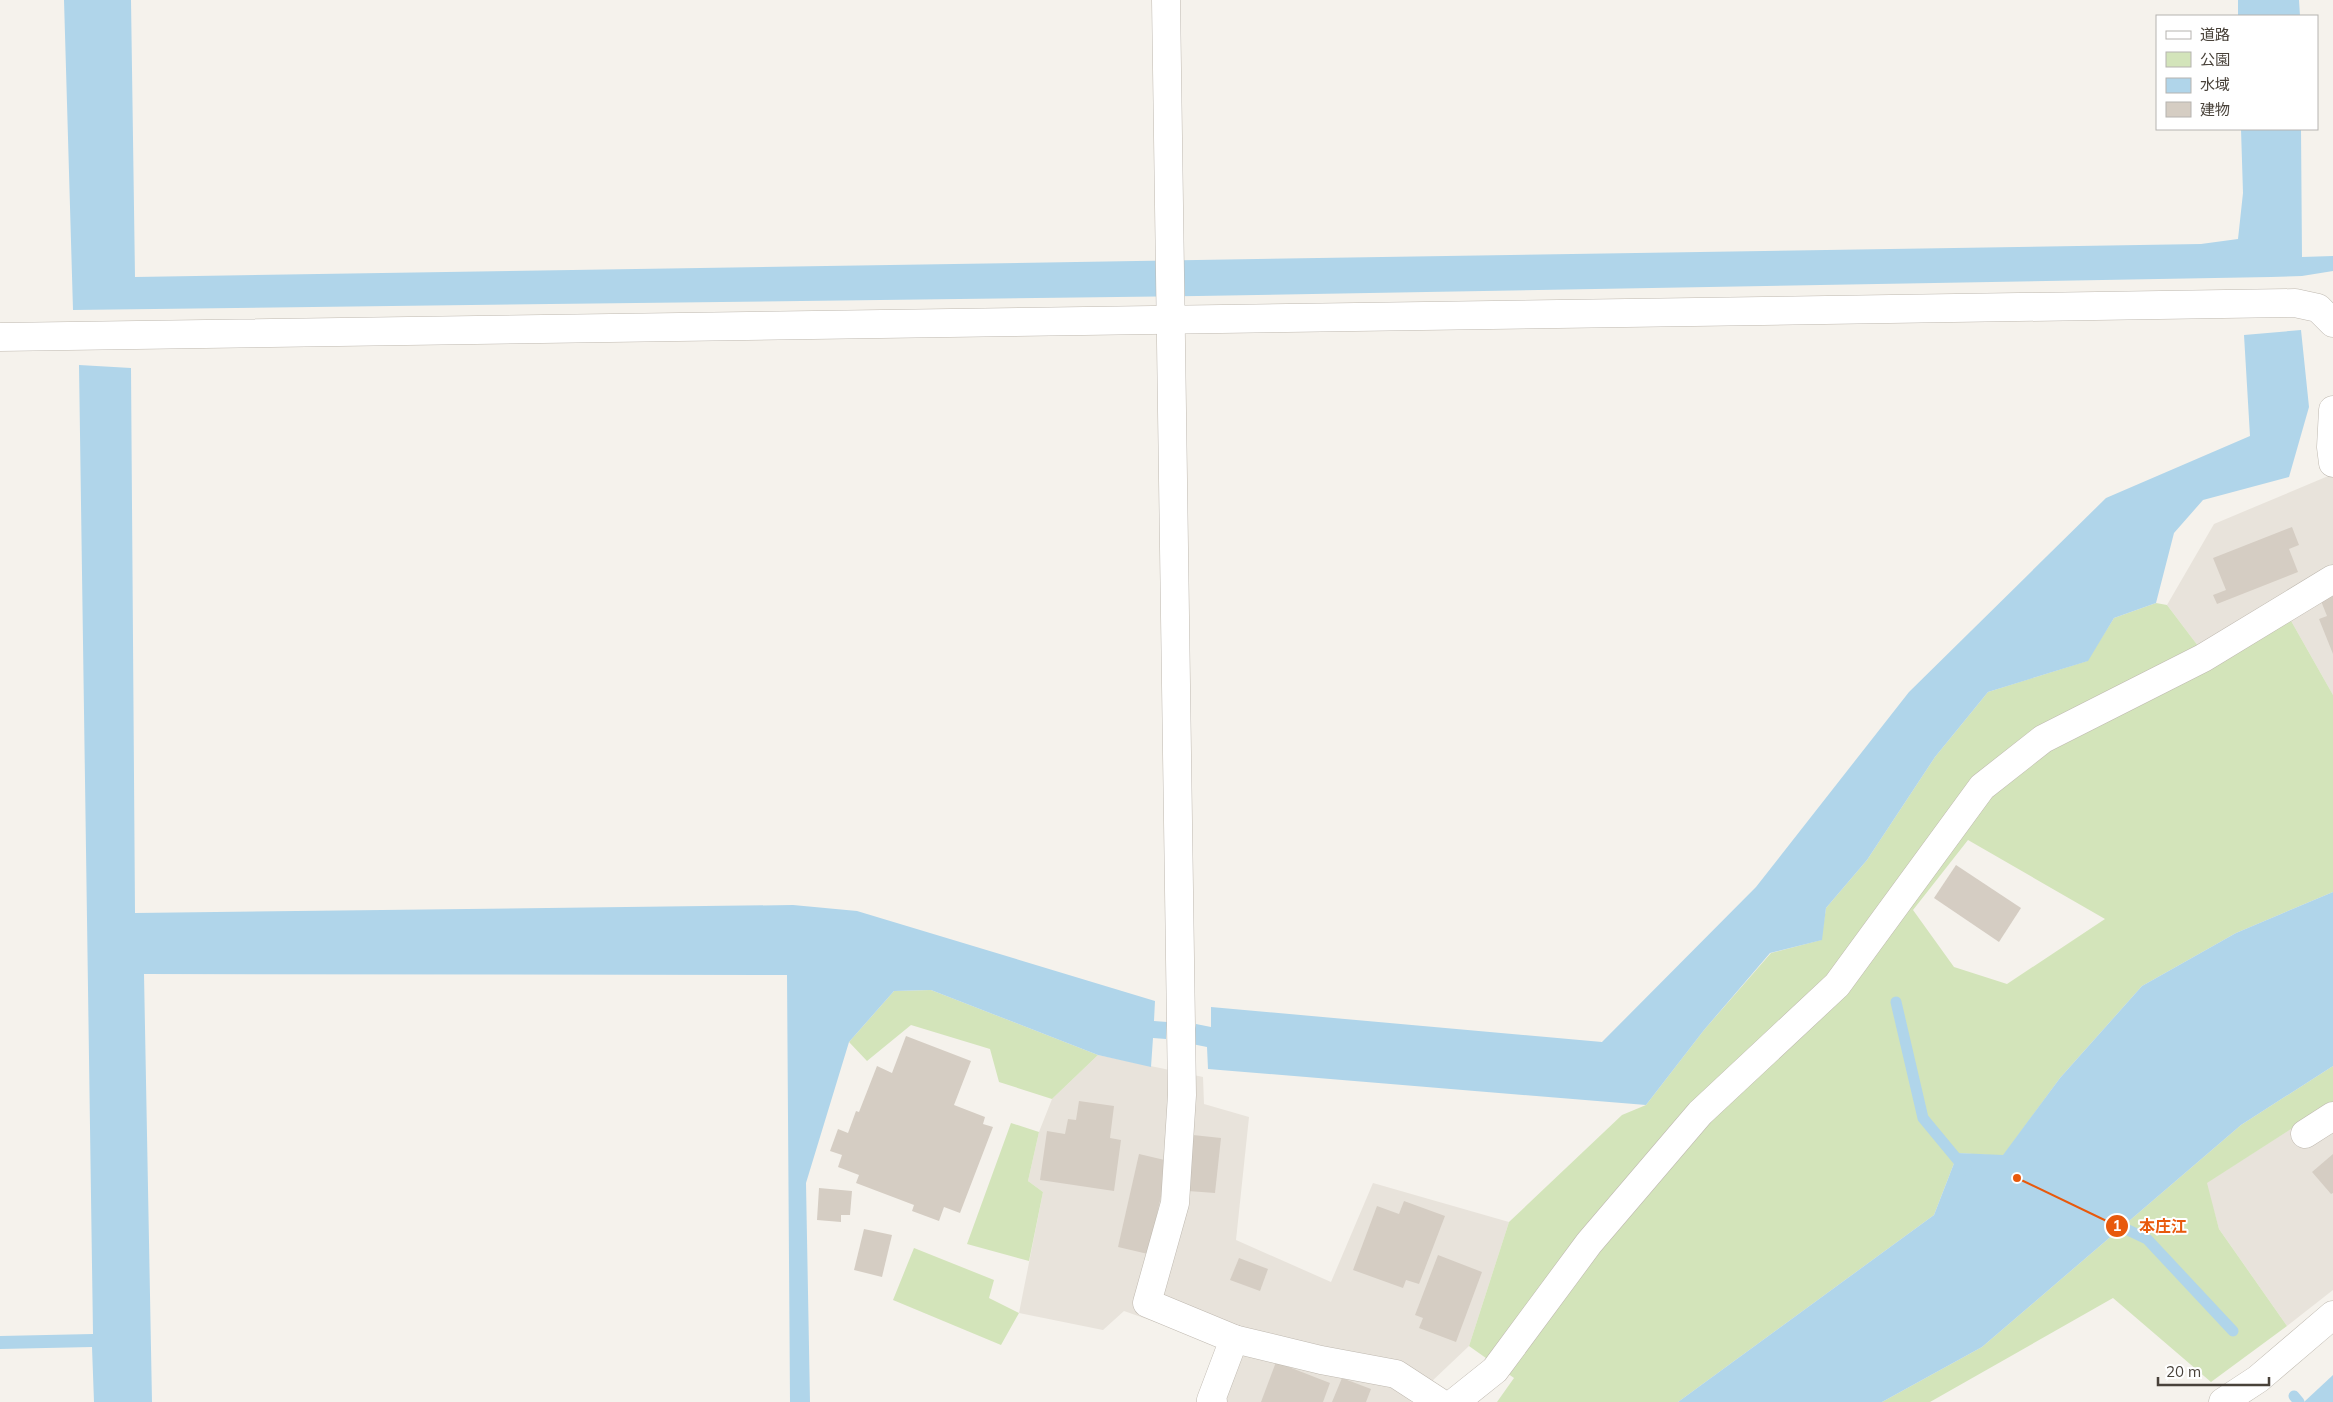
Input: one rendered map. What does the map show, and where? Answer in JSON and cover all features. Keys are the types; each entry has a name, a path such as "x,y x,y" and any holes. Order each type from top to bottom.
{"street":[{"path":"1166,0 1182,1095 1175,1203 1147,1303 1234,1338 1321,1360 1396,1374 1439,1402"},
{"path":"0,337 1172,312 2294,303 2318,308 2333,323"},
{"path":"2333,410 2330,447 2333,463"},
{"path":"1455,1402 1495,1370 1590,1243 1700,1112 1837,985 1982,787 2042,739 2203,658 2333,579"},
{"path":"2305,1134 2333,1116"},
{"path":"2223,1402 2258,1379 2333,1315"},
{"path":"1213,1402 1211,1400 1234,1338"}],"shaded area":[{"path":"2333,474 2333,695 2290,619 2214,667 2167,605 2214,524"},
{"path":"1098,1055 1203,1077 1204,1104 1249,1117 1236,1240 1331,1282 1373,1183 1509,1222 1469,1346 1410,1402 1198,1402 1218,1344 1124,1311 1103,1330 1019,1313 1043,1192 1028,1181 1039,1132 1052,1099"},
{"path":"2333,1102 2333,1290 2287,1326 2219,1229 2206,1183"}],"green space":[{"path":"2156,603 2167,605 2214,667 2290,619 2333,695 2333,892 2236,933 2142,986 2060,1078 2003,1156 1958,1153 1934,1215 1678,1402 1497,1402 1514,1378 1469,1346 1509,1222 1622,1115 1646,1105 1704,1030 1771,953 1821,940 1826,908 1867,860 1935,757 1988,692 2087,661 2114,618","holes":["1968,840 2105,919 2007,984 1954,967 1913,910"]},
{"path":"931,990 1098,1055 1052,1099 999,1082 990,1049 911,1025 867,1061 849,1042 894,991"},
{"path":"2333,1066 2333,1102 2207,1183 2219,1229 2287,1326 2211,1382 2113,1298 1930,1402 1882,1402 1982,1347 2241,1125"},
{"path":"1011,1123 1039,1132 1028,1181 1043,1192 1029,1261 967,1244"},
{"path":"914,1248 994,1280 989,1298 1019,1313 1001,1345 893,1300"}],"water":[{"path":"64,0 131,0 135,277 2201,244 2238,239 2243,193 2241,130 2301,130 2302,257 2333,256 2333,271 2302,276 2271,277 1198,296 73,310"},
{"path":"2238,0 2299,0 2300,15 2238,15"},
{"path":"2301,330 2309,407 2289,477 2203,500 2174,533 2156,603 2114,618 2088,661 1988,692 1935,757 1867,860 1826,908 1822,940 1770,953 1704,1030 1646,1105 1208,1069 1207,1047 1192,1044 1196,1024 1211,1027 1211,1007 1602,1042 1756,887 1909,692 2106,498 2250,436 2244,335"},
{"path":"79,365 131,368 135,913 793,905 857,911 1155,1001 1154,1021 1167,1022 1166,1039 1153,1038 1151,1067 1098,1055 931,990 894,991 849,1042 806,1183 810,1402 790,1402 787,975 144,974 152,1402 94,1402 92,1347 0,1349 0,1336 93,1334"},
{"path":"2333,892 2333,1066 2241,1125 1982,1347 1882,1402 1678,1402 1934,1215 1958,1153 2003,1155 2060,1078 2142,986 2236,933"},
{"path":"2333,1375 2333,1402 2304,1402"}],"building":[{"path":"2292,527 2299,545 2289,549 2298,572 2217,604 2213,595 2226,590 2213,558"},
{"path":"2333,596 2333,654 2319,619 2327,616 2321,601"},
{"path":"1956,865 2021,908 1999,942 1934,898"},
{"path":"906,1036 971,1061 954,1105 985,1117 983,1124 993,1127 960,1213 944,1207 939,1221 912,1211 914,1205 856,1183 859,1175 838,1167 842,1155 830,1151 838,1129 848,1133 856,1111 859,1112 877,1066 892,1073"},
{"path":"1079,1101 1114,1106 1110,1138 1121,1140 1114,1191 1040,1180 1047,1131 1065,1134 1068,1119 1076,1120"},
{"path":"1193,1135 1221,1138 1215,1193 1188,1191"},
{"path":"1139,1154 1169,1161 1148,1254 1118,1247"},
{"path":"2333,1154 2333,1193 2331,1194 2312,1172"},
{"path":"819,1188 852,1191 850,1215 841,1215 841,1222 817,1220"},
{"path":"1404,1201 1445,1216 1419,1284 1406,1280 1403,1288 1353,1270 1377,1206 1399,1214"},
{"path":"864,1229 892,1235 882,1277 854,1270"},
{"path":"1438,1255 1482,1272 1456,1342 1419,1328 1423,1318 1415,1315"},
{"path":"1239,1258 1268,1269 1260,1291 1230,1280"},
{"path":"1276,1362 1330,1383 1323,1402 1261,1402"},
{"path":"1342,1378 1371,1389 1366,1402 1332,1402"}],"waterway":[{"path":"1896,1002 1923,1118 1966,1170"},
{"path":"2109,1221 2147,1239 2233,1331"},
{"path":"2294,1396 2299,1402"}],"place":[{"name":"本庄江","path":"2017,1178"}]}
